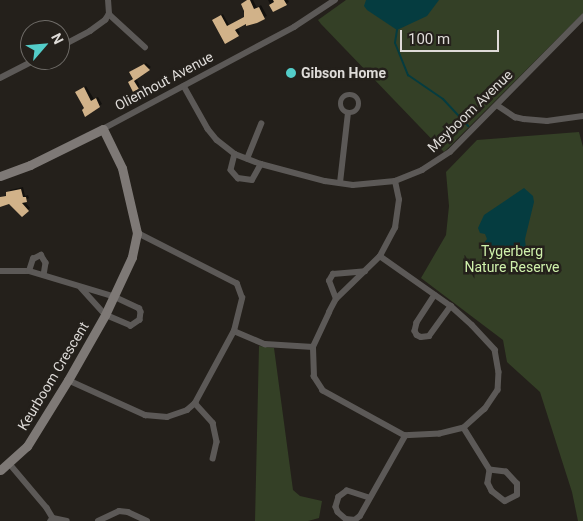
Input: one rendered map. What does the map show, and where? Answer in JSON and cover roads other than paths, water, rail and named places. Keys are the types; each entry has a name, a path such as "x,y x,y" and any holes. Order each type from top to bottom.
{"street":[{"path":"108,0 109,14 145,47"},
{"name":"Olienhout Avenue","path":"0,176 30,165 103,129 294,27 335,0"},
{"path":"70,42 94,29 109,14"},
{"name":"Meyboom Avenue","path":"184,86 208,129 217,140 235,154 261,164 340,183 366,185 394,181 422,170 440,159 497,105 583,17"},
{"path":"0,78 20,68"},
{"path":"497,105 515,117 524,120 547,120 583,116"},
{"path":"340,183 348,114"},
{"path":"247,159 261,124"},
{"name":"Keurboom Crescent","path":"0,470 27,446 68,380 105,315 132,256 137,233 122,168 103,129"},
{"path":"235,154 231,170 238,178 252,180 261,164"},
{"path":"380,256 450,306 488,341 499,362 498,390 493,400 464,428 440,434 405,436 323,391 314,377 313,347 336,299 380,256 395,228 399,214 394,181"},
{"path":"68,380 145,415 157,418 176,414 195,403 234,331 242,298 237,284 137,233"},
{"path":"29,271 33,259 41,255 46,262 44,275"},
{"path":"0,271 29,271 113,296"},
{"path":"336,299 330,281 333,274 365,271"},
{"path":"81,288 105,315"},
{"path":"435,295 417,323 415,332 417,335 421,337 429,336 450,306"},
{"name":"Keurboom Crescent","path":"105,315 131,326 138,324 140,320 139,308 113,296"},
{"path":"234,331 265,344 313,347"},
{"path":"195,403 213,423 216,442 213,460"},
{"path":"464,428 490,470 488,483 496,496 505,501 517,495 517,484 506,472 490,470"},
{"path":"369,498 347,491 339,497 336,507 342,516 355,520 360,516 405,436"},
{"path":"9,463 44,504 52,519 67,521"},
{"path":"98,521 119,511 128,512 147,521"}],"water":[{"path":"366,0 439,0 427,16 397,30 367,10 364,6"},
{"path":"524,188 533,196 534,202 525,239 526,249 499,248 496,246 492,248 483,244 487,239 485,234 480,233 478,228 484,215"}],"waterway":[{"path":"397,30 395,43 408,75 443,99 468,126"}],"place":[{"name":"Gibson Home","path":"291,73"}],"park label":[{"name":"Tygerberg Nature Reserve","path":"512,260"}]}
